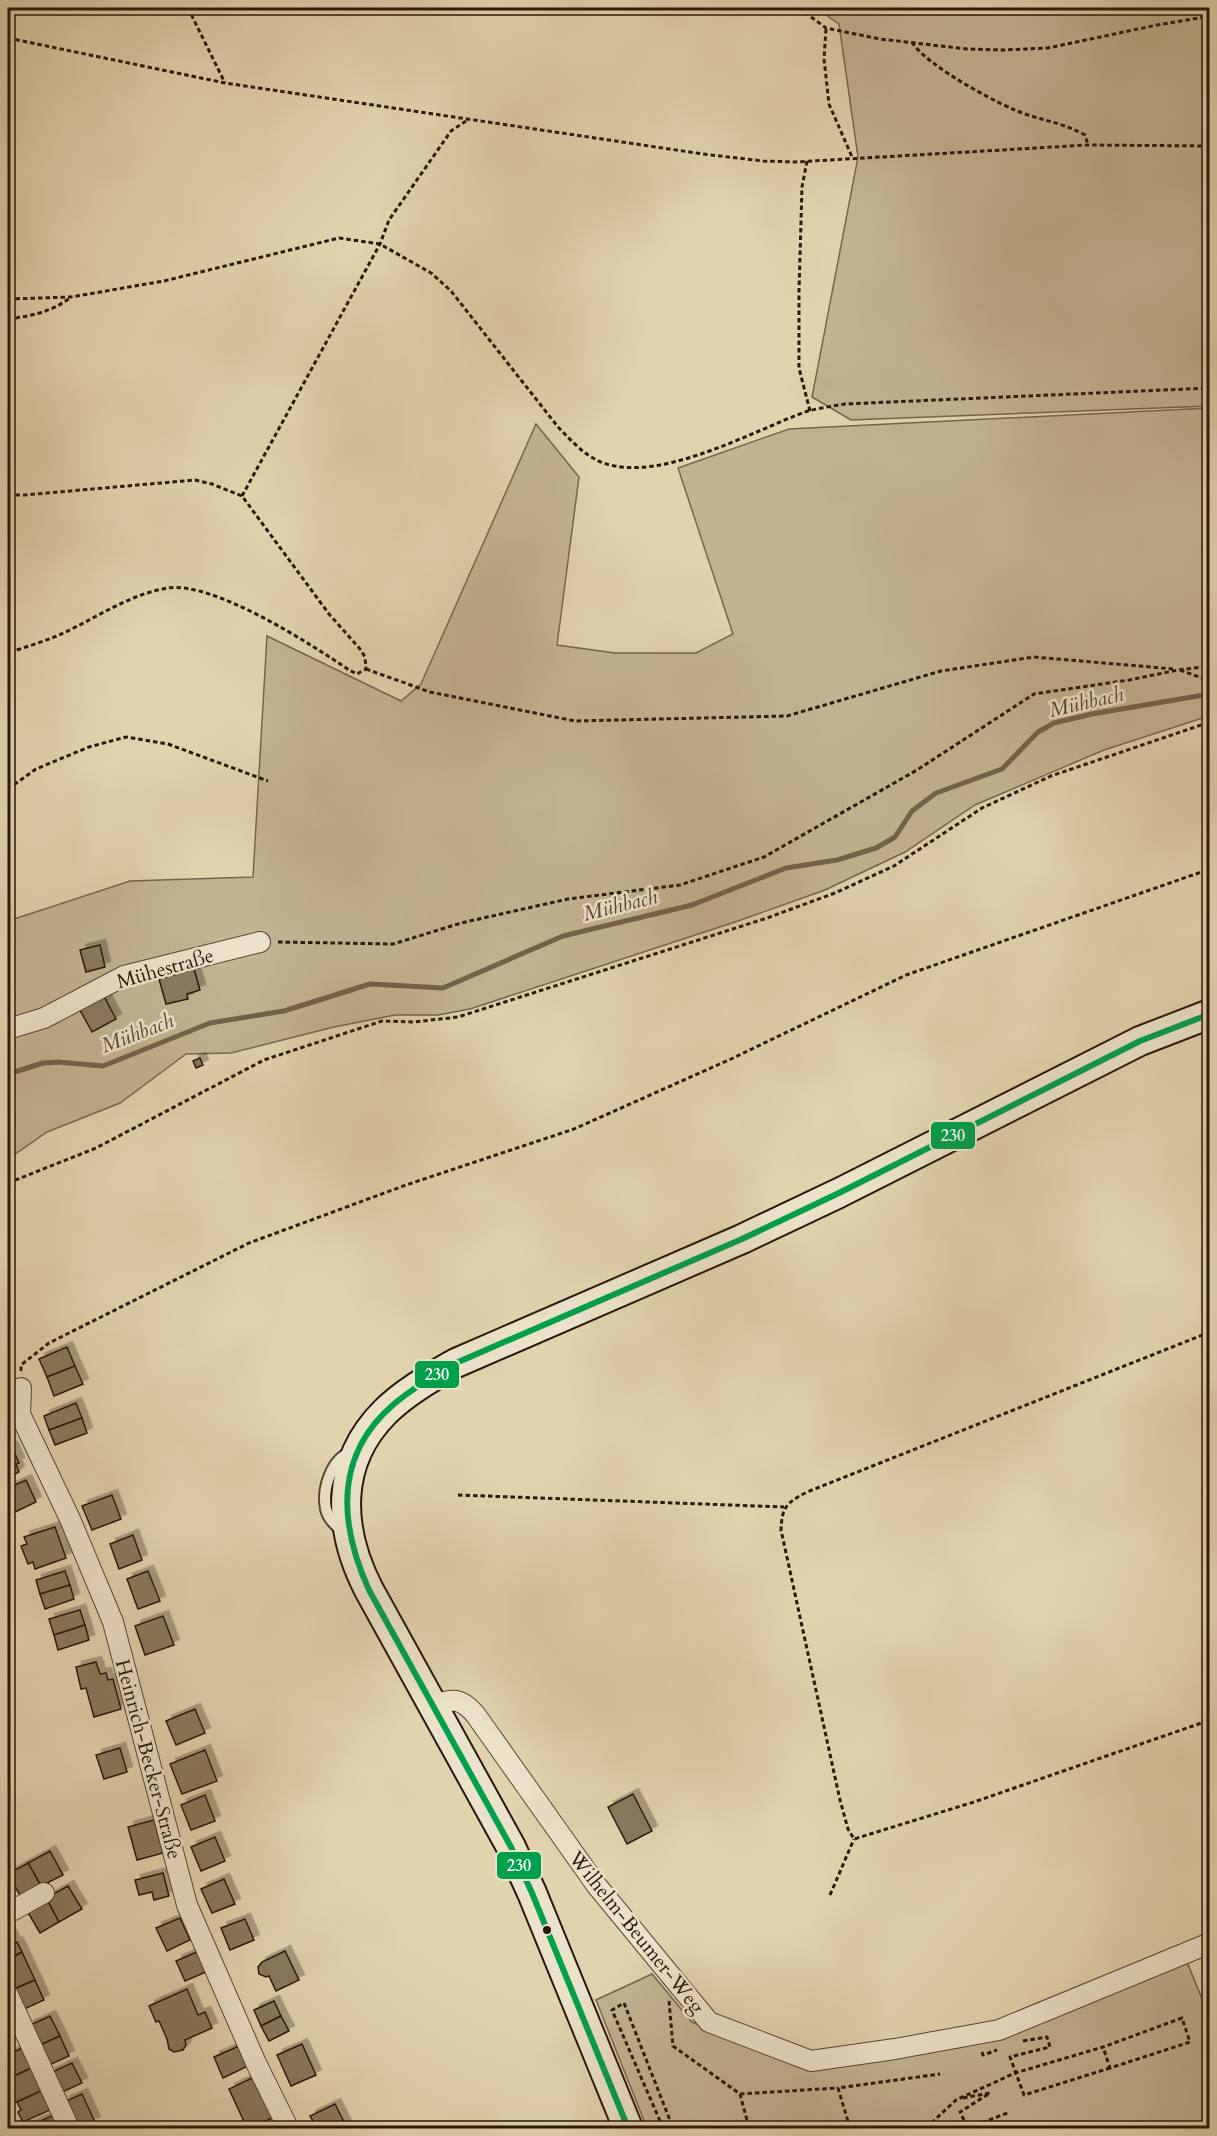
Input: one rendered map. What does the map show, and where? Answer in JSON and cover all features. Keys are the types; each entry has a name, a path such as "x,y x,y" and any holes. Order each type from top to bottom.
{"main road":[{"path":"628,2128 521,1868 498,1821 360,1573 347,1533 346,1494 351,1468 359,1448 374,1424 394,1404 456,1363 742,1239 840,1193 1140,1041 1209,1014"}],"street":[{"name":"Mühestraße","path":"8,1029 44,1018 124,976 260,942"},
{"name":"Heinrich-Becker-Straße","path":"21,1388 20,1414 70,1520 113,1622 187,1905 256,2062 288,2128"},
{"name":"Wilhelm-Beumer-Weg","path":"433,1705 454,1700 464,1703 475,1714 597,1886 666,1972 710,2022 811,2061 895,2049 999,2030 1209,1943"},
{"path":"8,1913 44,1893"},
{"path":"8,1995 69,2128"}],"path":[{"path":"188,8 225,82"},
{"path":"799,8 826,28 912,42 976,49 1048,48 1209,16"},
{"path":"826,28 824,59 829,104 852,157"},
{"path":"8,38 225,82 763,161 807,161 1088,145 1209,146"},
{"path":"912,42 917,51 961,82 1026,115 1069,126 1085,135 1088,145"},
{"path":"242,496 380,244 389,220 451,131 470,118"},
{"path":"807,161 802,187 799,357 810,411"},
{"path":"8,299 71,297 164,281 339,238 380,244 430,273 451,291 558,427 577,446 594,459 629,468 662,464 706,451 810,411 845,404 1209,388"},
{"path":"8,319 56,309 71,297"},
{"path":"8,495 195,480 242,496 329,614 360,649 365,657 366,669"},
{"path":"8,653 58,636 142,595 170,588 188,588 229,602 259,616 357,674 366,669 430,692 575,721 787,716 941,671 1034,657 1178,670 1209,681"},
{"path":"260,942 393,944 461,924 568,899 680,885 764,857 916,770 1034,694 1209,666"},
{"path":"8,1183 96,1148 264,1060 382,1022 414,1022 458,1017 767,918 835,893 894,866 982,808 1051,776 1209,722"},
{"path":"8,789 36,769 90,747 126,737 168,744 268,781"},
{"path":"21,1388 21,1365 49,1343 249,1243 406,1185 574,1129 731,1059 906,975 1209,869"},
{"path":"854,1839 848,1829 840,1800 784,1552 780,1530 784,1507 807,1492 1209,1332"},
{"path":"458,1495 784,1507"},
{"path":"830,1894 854,1839 974,1802 1209,1720"},
{"path":"666,1972 673,2046 740,2094 838,2088 940,2074"},
{"path":"663,2128 612,2010 624,2003 674,2128"},
{"path":"926,2128 956,2100 1016,2073 1103,2047 1182,2018 1190,2042 1024,2095 1016,2073 1010,2057 1050,2047"},
{"path":"1103,2047 1110,2068"},
{"path":"838,2088 850,2128"},
{"path":"956,2100 990,2093 960,2112 968,2128 1010,2112"},
{"path":"740,2094 749,2128"},
{"path":"706,2128 707,2126 713,2128"}],"shaded area":[{"path":"816,8 1209,8 1209,406 851,420 812,397 858,157 839,24"},
{"path":"1209,408 1209,716 1104,750 975,805 905,852 825,890 738,921 470,1009 438,1015 395,1015 334,1027 231,1053 186,1054 120,1103 47,1132 8,1159 8,921 130,881 253,877 267,636 401,701 421,684 536,424 579,477 557,645 615,653 696,653 733,634 678,468 789,429"},
{"path":"1187,1962 1209,2016 1209,2128 647,2128 596,2000 652,1974 692,2022 816,2069 996,2036"}],"building":[{"path":"100,945 105,967 86,972 80,950"},
{"path":"194,969 200,990 187,994 188,999 166,1004 159,979"},
{"path":"104,996 116,1019 92,1032 80,1010"},
{"path":"200,1058 203,1065 196,1068 193,1061"},
{"path":"67,1347 75,1366 47,1377 39,1359"},
{"path":"75,1366 83,1384 54,1396 47,1377"},
{"path":"76,1403 82,1418 49,1430 44,1416"},
{"path":"82,1418 87,1433 55,1445 49,1430"},
{"path":"12,1447 19,1463 16,1464 19,1472 8,1478 8,1448"},
{"path":"26,1480 36,1502 9,1515 8,1488"},
{"path":"112,1495 121,1519 92,1530 82,1506"},
{"path":"55,1527 66,1558 35,1569 33,1562 28,1564 21,1546 27,1544 24,1537"},
{"path":"133,1535 142,1560 119,1569 110,1544"},
{"path":"65,1571 70,1585 40,1594 36,1580"},
{"path":"148,1571 160,1601 138,1609 127,1579"},
{"path":"70,1585 74,1599 45,1609 40,1594"},
{"path":"80,1610 85,1625 54,1635 49,1619"},
{"path":"163,1616 174,1645 145,1655 135,1626"},
{"path":"85,1625 89,1640 58,1650 54,1635"},
{"path":"96,1662 100,1674 106,1673 108,1680 113,1679 121,1709 94,1717 86,1688 81,1689 76,1667"},
{"path":"195,1709 205,1733 176,1745 166,1721"},
{"path":"120,1748 127,1772 104,1779 96,1755"},
{"path":"205,1750 217,1781 182,1794 170,1764"},
{"path":"633,1794 652,1831 627,1844 608,1807"},
{"path":"205,1795 215,1821 191,1830 181,1805"},
{"path":"154,1820 163,1853 137,1860 128,1827"},
{"path":"215,1837 225,1861 201,1871 191,1847"},
{"path":"50,1851 63,1875 41,1886 28,1863"},
{"path":"28,1863 41,1886 21,1897 8,1874"},
{"path":"163,1873 169,1896 154,1900 152,1892 139,1895 135,1880"},
{"path":"224,1879 235,1904 212,1913 201,1889"},
{"path":"68,1886 82,1909 59,1922 46,1898"},
{"path":"46,1898 59,1922 40,1933 26,1909"},
{"path":"180,1918 190,1940 167,1951 156,1928"},
{"path":"245,1919 254,1940 230,1950 221,1928"},
{"path":"8,1932 22,1952 8,1960"},
{"path":"199,1951 208,1971 185,1981 176,1961"},
{"path":"285,1951 299,1980 276,1991 269,1976 259,1974 258,1967 262,1962"},
{"path":"22,1952 35,1980 12,1990 8,1981 8,1960"},
{"path":"35,1980 44,2000 22,2010 12,1990"},
{"path":"187,1989 198,2015 205,2012 212,2028 185,2040 186,2045 183,2050 174,2052 169,2049 159,2021 156,2022 149,2006"},
{"path":"274,2001 281,2016 261,2026 254,2010"},
{"path":"8,2012 18,2034 8,2039"},
{"path":"50,2016 60,2036 38,2046 28,2026"},
{"path":"281,2016 289,2031 269,2041 261,2026"},
{"path":"60,2036 69,2056 47,2066 38,2046"},
{"path":"302,2044 316,2075 291,2086 277,2055"},
{"path":"239,2046 248,2066 223,2078 214,2057"},
{"path":"22,2048 31,2068 8,2079 8,2055"},
{"path":"72,2063 82,2083 60,2093 50,2073"},
{"path":"31,2068 41,2091 14,2103 10,2093 13,2091 8,2079"},
{"path":"254,2077 273,2118 247,2128 229,2089"},
{"path":"41,2091 50,2110 23,2122 18,2112 21,2110 17,2102"},
{"path":"82,2094 95,2122 76,2128 64,2102"},
{"path":"335,2104 347,2128 317,2128 310,2116"},
{"path":"54,2115 61,2128 27,2127"}],"waterway":[{"name":"Mühbach","path":"8,1074 43,1063 103,1066 210,1023 284,1011 370,984 443,988 563,936 692,905 786,868 837,860 876,848 895,837 912,811 936,793 1002,769 1038,732 1054,723 1092,714 1210,694"}],"transit line":[{"name":"230","path":"628,2128 511,1847 369,1590 359,1565 348,1516 348,1491 352,1468 361,1445 374,1424 394,1404 416,1387 456,1363 742,1239 839,1193 1140,1041 1210,1014"}]}
